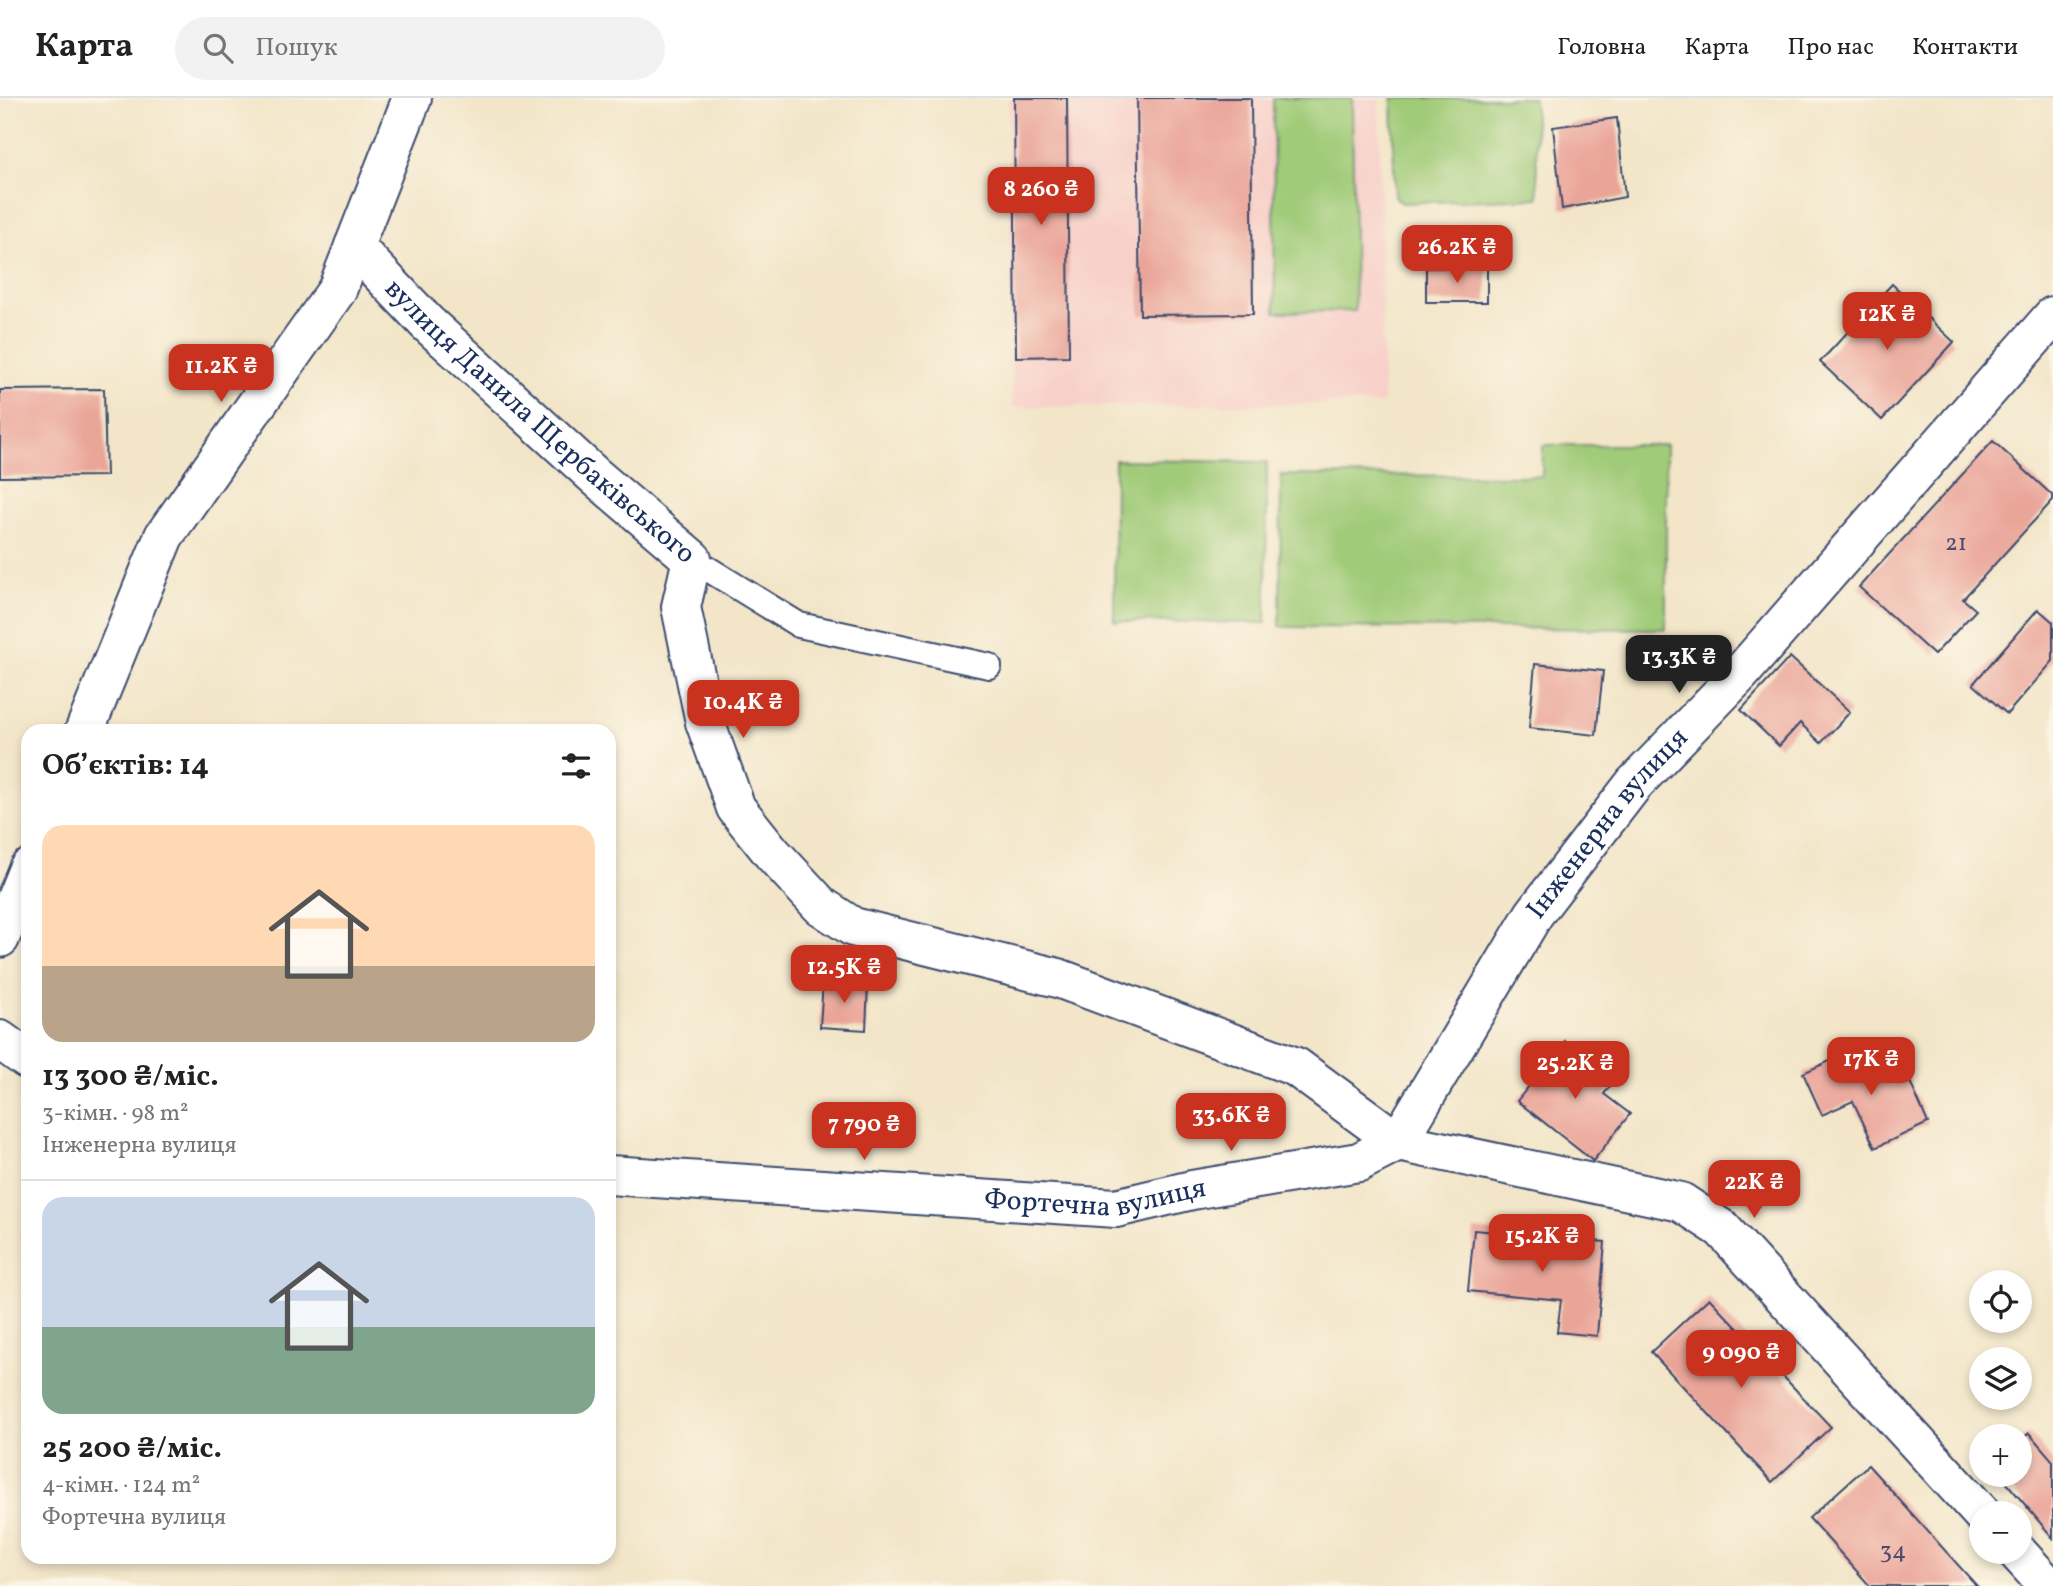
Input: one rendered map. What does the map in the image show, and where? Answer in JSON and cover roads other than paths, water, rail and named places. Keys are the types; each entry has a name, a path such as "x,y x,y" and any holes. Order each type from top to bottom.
{"street":[{"path":"87,724 164,536 337,290 412,98"},
{"name":"вулиця Данила Щербаківського","path":"354,246 427,323 596,477 692,559 681,607 705,722 736,808 772,853 821,906 853,927 1058,978 1296,1067 1398,1142"},
{"name":"Інженерна вулиця","path":"1398,1142 1534,914 1634,784 1740,674 2053,316"},
{"path":"0,937 21,886"},
{"path":"0,1040 21,1055"},
{"path":"1398,1142 1681,1202 1721,1229 1970,1501"},
{"name":"Фортечна вулиця","path":"616,1175 1116,1208 1192,1190 1359,1162 1398,1142"},
{"path":"2028,1564 2048,1586"}],"lane":[{"path":"692,559 799,625 989,666"}]}
